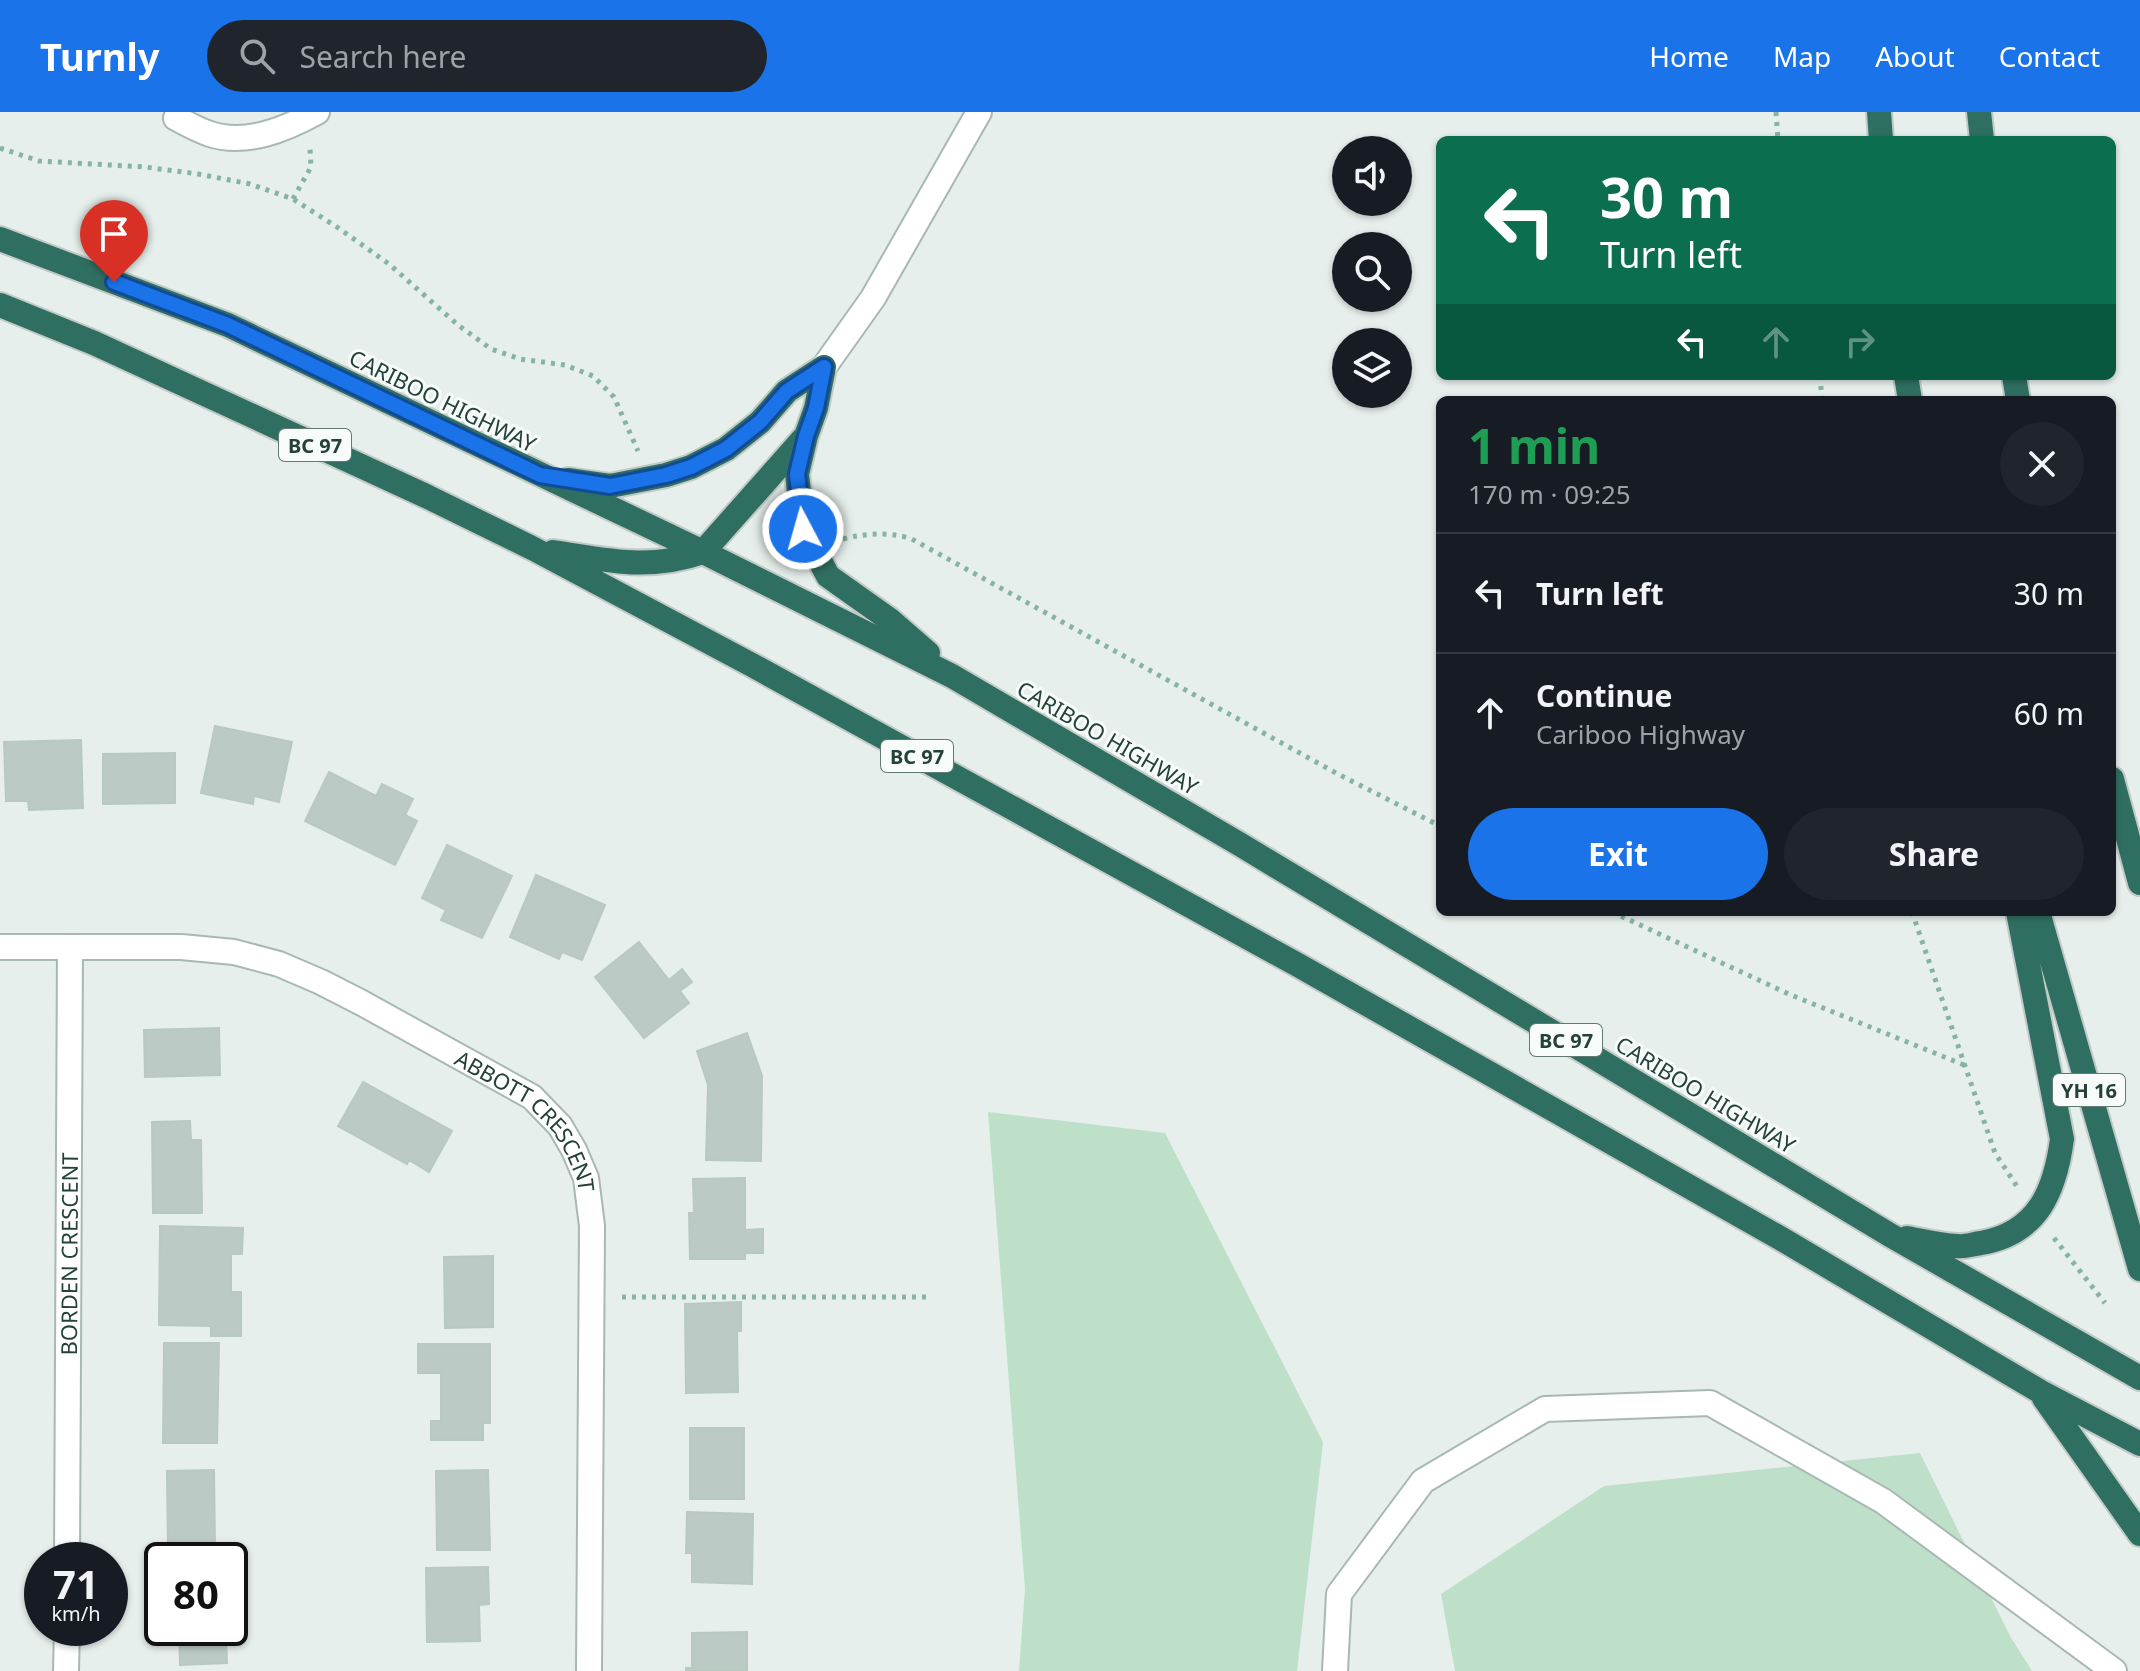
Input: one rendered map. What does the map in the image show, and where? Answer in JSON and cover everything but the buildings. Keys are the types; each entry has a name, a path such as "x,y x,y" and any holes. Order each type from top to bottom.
{"highway":[{"path":"1879,112 1881,136"},
{"path":"1979,112 1982,136"},
{"name":"CARIBOO HIGHWAY","path":"0,239 228,325 703,552 952,676 1255,853 1890,1235 2140,1378"},
{"name":"BC 97","path":"0,305 94,343 411,490 534,549 752,665 1298,965 1780,1238 2041,1392 2140,1444"},
{"path":"824,367 797,474 803,529 828,576 890,620 952,676"},
{"path":"540,475 610,486 691,467 726,449 760,422 787,391 824,367"},
{"path":"534,549 630,564 683,559 703,552 806,436"},
{"path":"2116,794 2140,883"},
{"path":"1890,1235 1959,1247 1993,1241 2017,1230 2036,1215 2048,1194 2058,1165 2062,1139 2019,916"},
{"name":"YH 16","path":"2039,916 2140,1269"},
{"path":"2041,1392 2140,1534"}],"street":[{"path":"176,118 211,135 239,139 273,132 317,112"},
{"path":"824,367 873,298 979,112"},
{"name":"ABBOTT CRESCENT","path":"0,947 181,947 234,952 279,964 362,1003 532,1097 560,1126 586,1178 592,1226 589,1671"},
{"name":"BORDEN CRESCENT","path":"67,1542 70,948"},
{"path":"1335,1671 1339,1594 1423,1481 1545,1409 1710,1403 1883,1501 2114,1671"},
{"path":"66,1671 67,1646"}],"path":[{"path":"1776,112 1778,136"},
{"path":"293,199 311,167 307,139"},
{"path":"0,148 39,161 145,167 198,174 250,184 293,199 389,264 458,325 491,349 520,359 565,365 593,376 614,397 636,449"},
{"path":"843,539 890,533 910,538 1336,773 1436,824"},
{"path":"1621,916 1791,995 1965,1065"},
{"path":"1913,916 1995,1153 2036,1215 2105,1303"},
{"path":"592,1297 929,1297"}],"green space":[{"path":"988,1112 1165,1133 1323,1442 1297,1671 1019,1671 1025,1589"},
{"path":"1920,1453 2010,1636 2032,1671 1455,1671 1441,1594 1604,1486"}],"route":[{"path":"114,282 228,325 540,475 610,486 666,475 691,467 726,449 760,422 787,391 824,367 797,474 803,529"}]}
